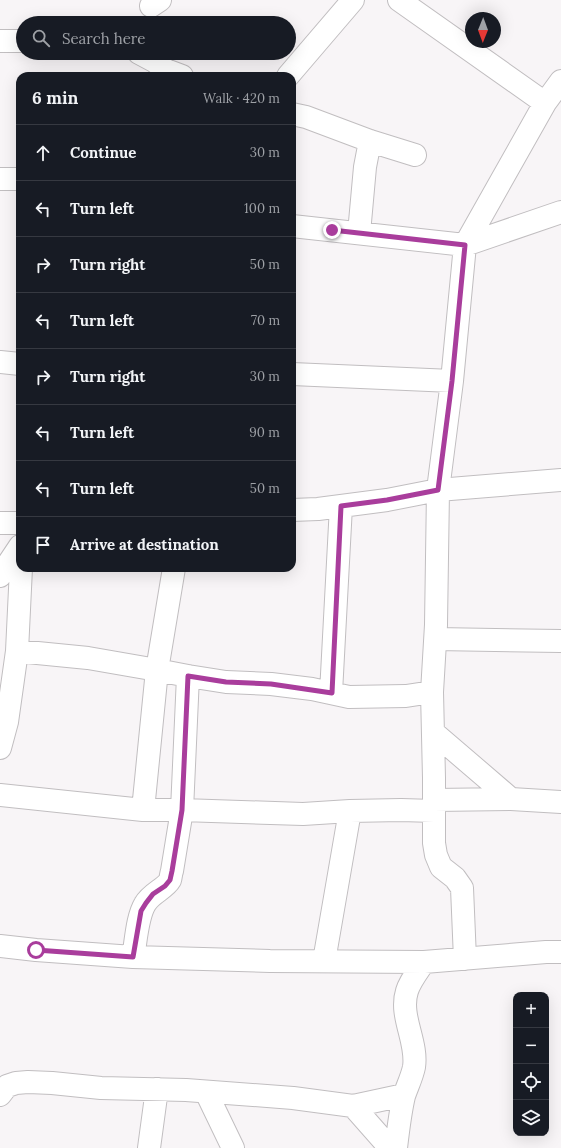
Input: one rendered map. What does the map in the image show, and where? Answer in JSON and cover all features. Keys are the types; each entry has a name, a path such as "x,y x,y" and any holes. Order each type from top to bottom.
{"street":[{"path":"291,72 353,0"},
{"path":"399,0 545,103"},
{"path":"0,42 16,41"},
{"path":"152,60 168,72"},
{"path":"465,959 462,888 455,878 438,862 434,843 432,692 436,639 438,490 452,381 465,245 545,103 561,81"},
{"path":"296,115 415,155"},
{"path":"359,233 365,167 370,141"},
{"path":"0,179 16,179"},
{"path":"296,226 465,245 561,212"},
{"path":"0,362 16,364"},
{"path":"296,374 452,381"},
{"path":"296,510 387,500 438,490 561,480"},
{"path":"332,693 341,506"},
{"path":"0,523 16,523"},
{"path":"0,576 16,552"},
{"path":"0,748 7,722 11,656 20,572"},
{"path":"143,810 157,670 173,572"},
{"path":"436,639 561,641"},
{"path":"11,656 88,658 226,682 271,684 349,697 406,696 432,692"},
{"path":"133,957 141,911 153,894 165,886 170,880 182,810 188,676"},
{"path":"433,732 511,799"},
{"path":"0,795 143,810 303,814 401,810 434,805 511,799 561,802"},
{"path":"324,961 350,811"},
{"path":"0,946 133,957 270,961 424,962 561,952"},
{"path":"396,1148 404,1095 414,1068 415,1056 406,1012 407,991 424,962"},
{"path":"0,1095 8,1086 16,1083 28,1082 101,1088 157,1089 293,1098 353,1106 404,1095"},
{"path":"150,1148 157,1089"},
{"path":"206,1092 233,1148"},
{"path":"353,1106 390,1148"}],"route":[{"path":"36,950 133,957 141,911 153,894 165,886 170,880 172,871 182,810 188,676 226,682 271,684 332,693 341,506 387,500 438,490 452,381 465,245 332,230"}]}
